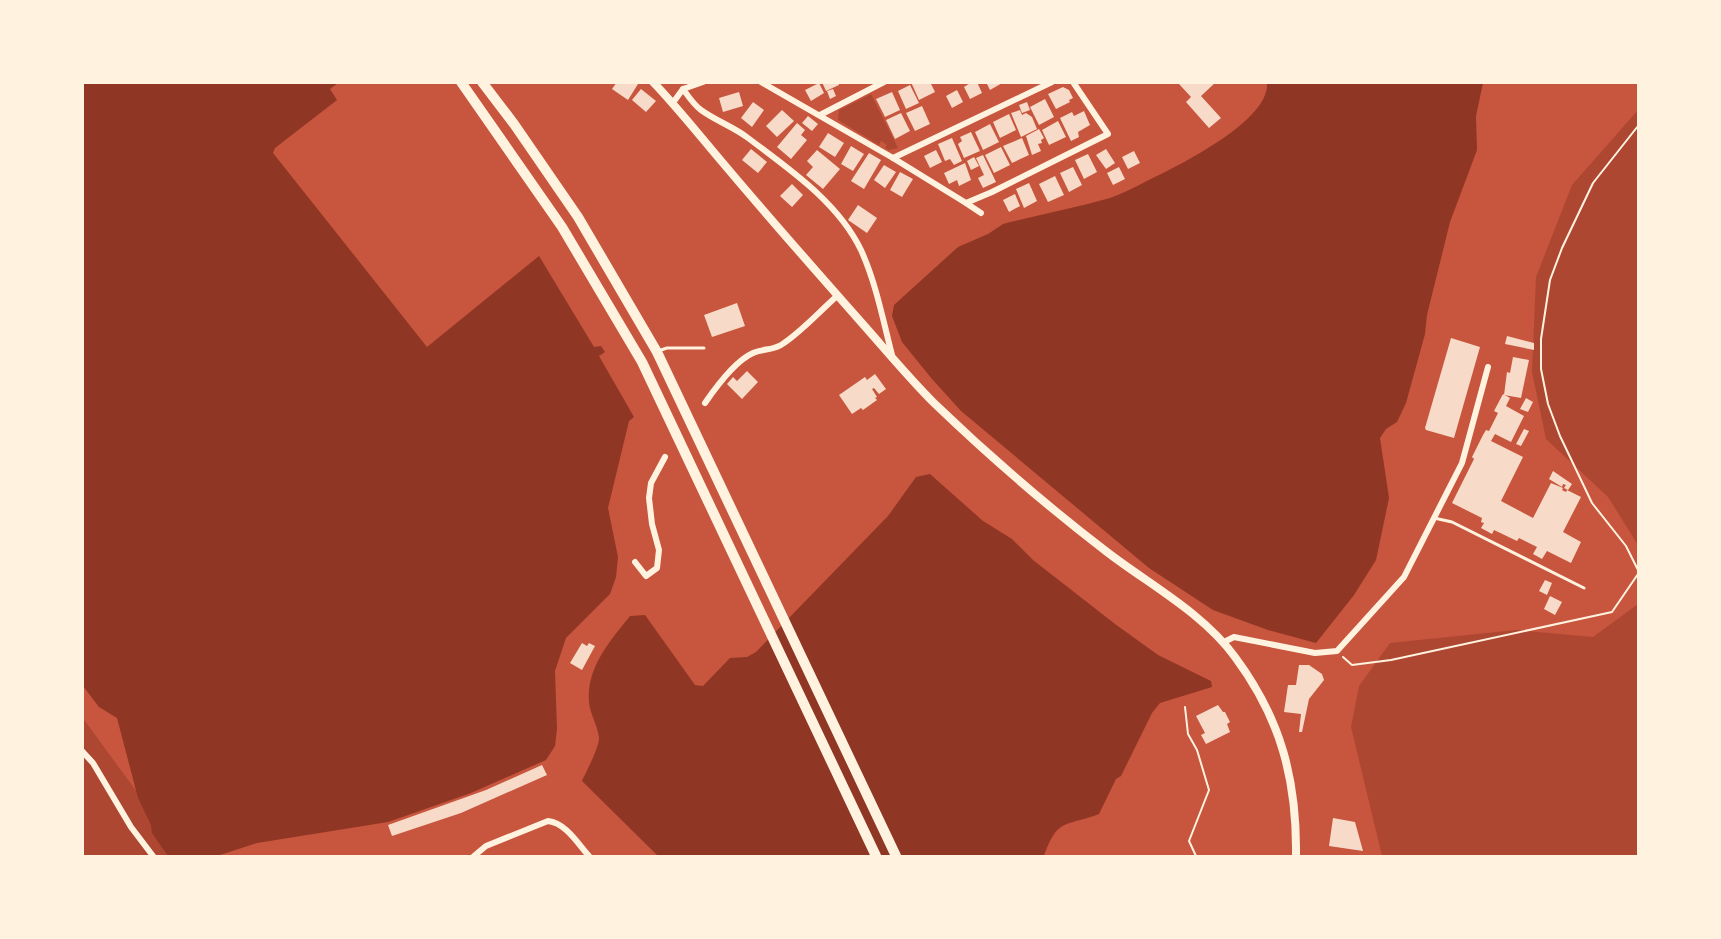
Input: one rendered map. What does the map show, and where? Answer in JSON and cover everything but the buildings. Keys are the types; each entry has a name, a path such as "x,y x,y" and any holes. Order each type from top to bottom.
{"main road":[{"path":"461,82 562,227 642,362 876,856"},
{"path":"482,82 514,124 578,218 657,352 896,856"}],"street":[{"path":"653,82 892,359 933,402 1061,515 1108,553 1197,618 1224,642 1267,706 1282,741 1290,770 1296,856"},
{"path":"672,104 683,89 704,82"},
{"path":"761,82 893,158 981,213"},
{"path":"820,115 885,82"},
{"path":"893,158 1052,82"},
{"path":"966,203 1108,134 1073,82"},
{"path":"683,89 699,109 746,136 803,181 844,223 860,248 870,273 892,359"},
{"path":"705,404 722,380 750,354 759,350 772,350 783,344 837,296"},
{"path":"1224,642 1234,637 1315,653 1337,651 1404,577 1462,463 1488,367"},
{"path":"635,562 646,576 657,568 659,550 652,524 651,483 665,457"},
{"path":"82,751 93,763 131,827 153,856"},
{"path":"474,856 486,846 548,821 556,822 563,827 589,856"}],"lane":[{"path":"657,352 667,348 704,348"},
{"path":"1434,518 1452,522 1584,588"}],"path":[{"path":"1638,126 1593,183 1581,213 1562,248 1550,280 1540,339 1541,369 1548,404 1560,436 1592,503 1626,546 1638,570"},
{"path":"1337,651 1352,665 1391,660 1612,612 1638,574"},
{"path":"1185,707 1188,734 1197,750 1209,790 1190,838 1190,844 1196,856"}],"shaded area":[{"path":"83,82 338,83 330,89 337,100 275,148 273,153 427,347 539,256 594,347 601,346 605,352 599,356 634,417 629,421 608,508 618,557 616,577 610,594 566,638 555,671 557,729 555,746 546,760 471,793 388,822 257,843 217,856 168,856 152,833 151,825 138,798 117,718 99,707 83,686"},
{"path":"1267,83 1483,83 1476,116 1477,150 1450,222 1427,315 1425,334 1406,403 1397,422 1386,429 1380,438 1389,498 1376,560 1354,595 1316,643 1268,630 1213,610 1149,568 961,411 902,342 892,316 894,305 958,247 988,234 1003,224 1114,196 1176,167 1218,142 1253,113 1264,98"},
{"path":"871,94 898,148 889,150 885,148 887,145 881,141 879,145 838,120 839,110"},
{"path":"1638,110 1638,545 1608,497 1546,439 1532,372 1536,277 1572,185"},
{"path":"930,474 983,521 1012,539 1033,560 1115,624 1158,655 1211,681 1212,687 1160,703 1152,713 1121,776 1116,779 1099,814 1064,825 1054,835 1044,856 658,856 582,781 595,754 599,738 589,702 591,678 607,645 630,616 645,615 695,685 703,686 730,658 747,657 756,652 888,516 916,477"},
{"path":"1638,604 1638,856 1382,856 1351,727 1359,686 1390,643 1516,630 1593,637"},
{"path":"82,717 170,837 183,856 83,856"}]}
